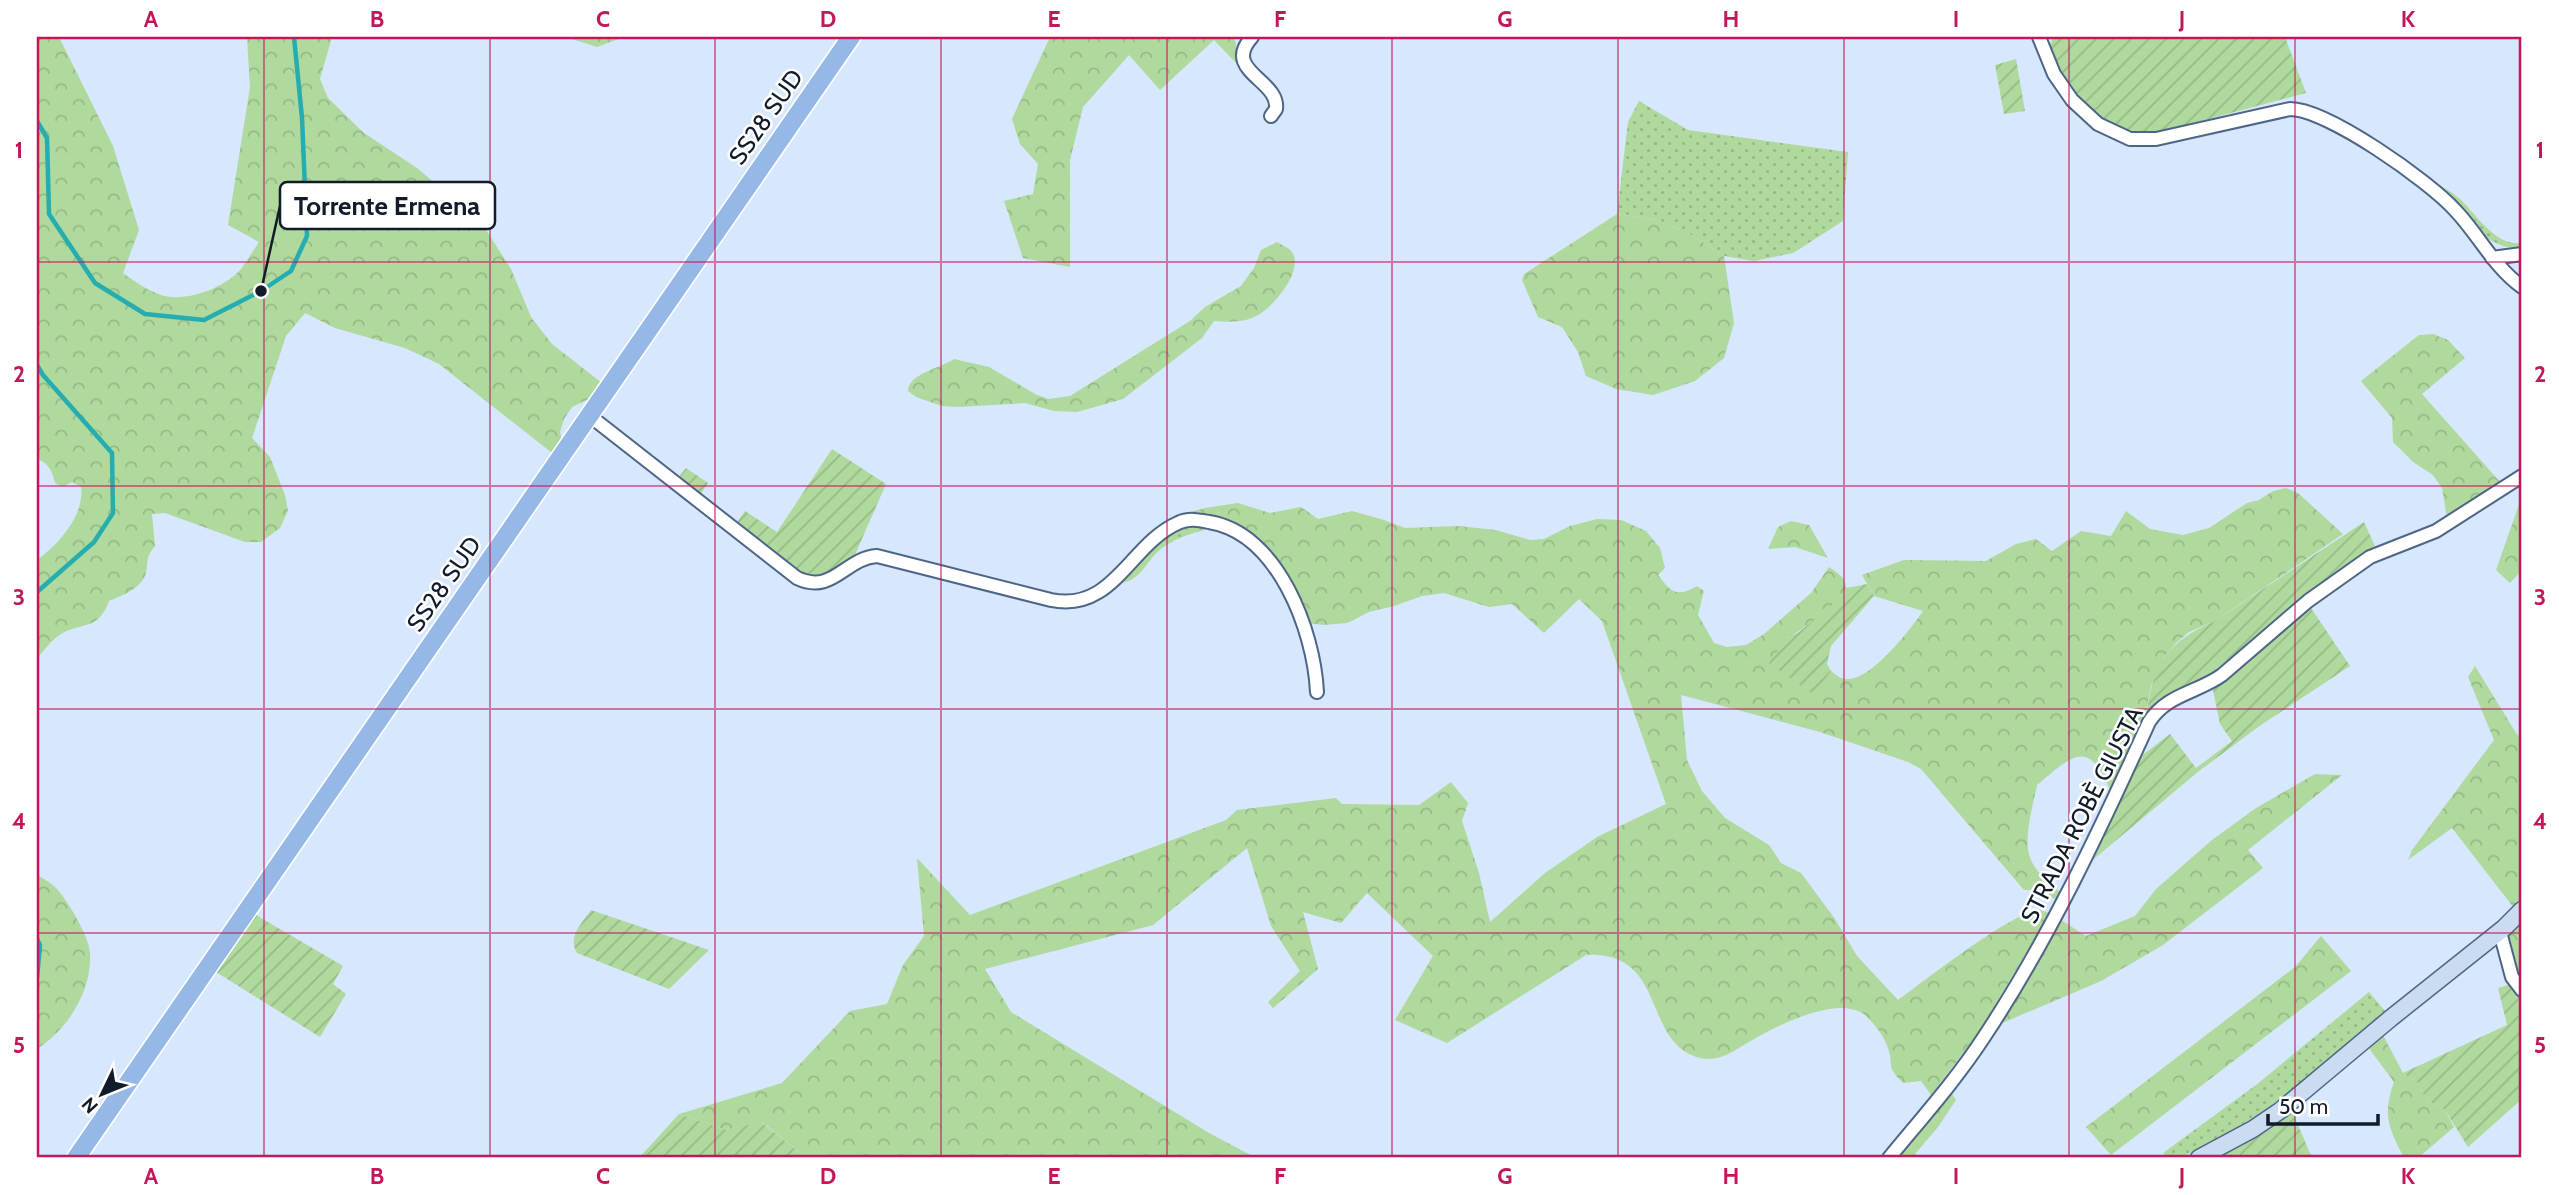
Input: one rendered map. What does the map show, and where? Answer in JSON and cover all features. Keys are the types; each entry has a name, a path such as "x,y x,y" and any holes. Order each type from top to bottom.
{"main road":[{"name":"SS28 SUD","path":"76,1158 851,37"}],"street":[{"path":"1252,37 1245,49 1244,58 1249,69 1276,99 1276,109 1271,116"},
{"path":"2039,37 2063,88 2084,113 2108,130 2130,139 2147,141 2281,110 2306,111 2339,127 2420,178 2456,211 2502,271 2522,287"},
{"path":"2492,258 2522,254"},
{"path":"590,416 797,578 810,582 828,581 861,560 877,556 1051,600 1076,602 1102,590 1176,523 1192,520 1227,526 1256,545 1282,577 1312,653 1317,692"},
{"name":"STRADA ROBÈ GIUSTA","path":"1889,1158 1974,1051 1994,1021 2055,916 2149,722 2158,709 2176,696 2213,682 2317,594 2370,556 2436,531 2522,476"},
{"path":"2199,1158 2273,1116 2500,932 2522,910"},
{"path":"2500,932 2512,977 2522,990"}],"green space":[{"path":"37,37 59,37 113,146 139,230 123,273 141,286 171,297 193,295 215,288 241,269 259,242 228,225 250,87 247,37 332,37 320,79 328,98 364,133 417,168 481,222 511,269 531,317 552,344 602,383 591,398 572,407 560,432 562,440 552,453 439,364 405,348 335,328 305,313 286,336 252,438 270,457 285,495 288,511 280,528 261,542 245,542 165,513 152,514 155,546 149,555 146,574 141,582 109,601 95,621 58,636 37,658 37,560 68,528 79,508 81,487 72,482 62,487 55,483 49,468 37,459"},
{"path":"566,37 624,37 597,47"},
{"path":"1050,37 1233,37 1236,43 1236,63 1214,40 1160,90 1129,55 1083,107 1070,160 1070,267 1023,258 1004,201 1033,194 1038,164 1020,144 1012,119"},
{"path":"2053,37 2285,37 2306,93 2156,133 2132,133 2101,119 2080,99 2062,75 2049,48"},
{"path":"2016,59 2025,111 2004,114 1995,65"},
{"path":"1639,101 1688,130 1848,152 1843,221 1793,253 1754,261 1724,256 1688,233 1658,220 1617,214 1628,122"},
{"path":"2431,180 2460,199 2495,235 2513,243 2522,243 2522,248 2499,244 2490,239 2474,225 2450,196"},
{"path":"1617,214 1658,220 1688,233 1724,256 1734,323 1724,358 1695,381 1653,395 1616,389 1586,376 1578,352 1562,327 1538,317 1522,280 1524,274"},
{"path":"1277,242 1288,248 1295,259 1286,287 1272,304 1248,319 1214,321 1202,338 1123,399 1077,412 1054,411 1025,403 942,406 916,397 908,391 913,380 954,359 989,367 1037,395 1049,399 1070,396 1241,286 1254,268 1261,250"},
{"path":"2433,334 2448,340 2465,358 2422,394 2501,483 2447,518 2442,488 2433,475 2413,462 2393,442 2392,418 2361,381 2419,335"},
{"path":"832,449 886,484 854,557 829,575 819,577 801,574 736,524 745,511 777,532"},
{"path":"686,468 708,483 700,495 678,478"},
{"path":"2286,488 2298,493 2343,534 2215,621 2189,632 2176,643 2165,656 2151,686 2146,713 2110,790 2094,762 2086,757 2069,760 2037,785 2029,823 2029,852 2037,870 2060,892 2057,900 2035,890 2024,890 1921,769 1908,762 1820,732 1681,695 1687,760 1702,791 1725,818 1769,845 1781,863 1801,873 1835,919 1857,956 1898,1000 2010,922 2040,910 2050,913 1977,1035 1931,1095 1921,1081 1903,1083 1892,1069 1889,1049 1881,1033 1865,1015 1854,1009 1840,1008 1809,1014 1778,1026 1722,1057 1700,1058 1682,1049 1669,1035 1643,982 1631,967 1612,958 1586,955 1447,1043 1395,1020 1433,956 1367,893 1341,923 1303,912 1318,969 1273,1008 1268,1002 1300,971 1271,926 1247,848 1153,925 985,969 1011,1012 1209,1133 1256,1158 807,1158 762,1122 726,1130 679,1114 782,1083 850,1011 887,1004 903,965 924,936 917,858 970,915 1226,820 1237,810 1336,798 1342,804 1419,805 1451,782 1468,803 1462,821 1479,873 1490,922 1545,873 1597,837 1666,804 1602,621 1579,599 1544,633 1512,604 1489,607 1444,593 1422,596 1369,612 1347,623 1306,623 1280,568 1202,516 1185,514 1238,503 1270,513 1301,507 1318,519 1352,511 1405,528 1458,526 1496,530 1530,540 1544,539 1570,526 1597,519 1621,520 1646,531 1660,548 1665,568 1658,575 1667,586 1679,592 1697,586 1704,591 1698,615 1714,643 1727,647 1746,645 1764,634 1811,593 1829,567 1845,581 1843,594 1821,616 1787,638 1814,694 1831,671 1840,678 1856,678 1878,664 1923,611 1874,596 1862,575 1904,560 1986,561 2016,544 2036,539 2052,551 2081,531 2111,536 2126,511 2150,529 2183,535 2209,528 2247,503"},
{"path":"2522,496 2522,570 2510,583 2496,570"},
{"path":"1791,521 1809,525 1828,558 1795,547 1768,549 1778,527"},
{"path":"2364,522 2375,546 2319,584 2209,675 2170,693 2147,713 2159,667 2175,645"},
{"path":"1184,527 1213,527 1168,544 1131,580 1116,582 1162,539"},
{"path":"1867,584 1874,596 1831,646 1827,664 1831,671 1814,695 1769,663 1787,638 1799,632 1831,606 1843,595 1846,588"},
{"path":"2311,608 2350,666 2258,727 2199,771 2089,863 2140,757 2170,734 2196,768 2232,741 2220,724 2213,690"},
{"path":"2475,666 2522,739 2522,900 2514,908 2452,828 2408,860 2412,850 2494,740 2468,677"},
{"path":"2315,774 2342,775 2248,850 2263,868 2163,945 2101,981 2000,1024 2061,920 2086,936 2135,916 2156,889 2212,840 2256,808"},
{"path":"37,875 53,885 77,918 89,946 90,967 76,1008 59,1031 37,1049"},
{"path":"591,910 709,950 669,989 577,953 574,947 575,936"},
{"path":"256,915 343,966 333,984 346,994 320,1037 216,972"},
{"path":"2522,920 2522,987 2509,951 2508,937"},
{"path":"2321,936 2351,971 2111,1155 2086,1127 2295,967"},
{"path":"2512,984 2522,994 2522,1099 2468,1147 2445,1110 2432,1103 2423,1094 2418,1083 2403,1073 2507,1025 2498,988"},
{"path":"2369,992 2386,1012 2305,1080 2240,1126 2199,1149 2175,1158 2168,1158 2163,1153 2256,1085"},
{"path":"2383,1035 2403,1073 2418,1083 2423,1094 2432,1103 2445,1110 2454,1127 2418,1158 2404,1158 2391,1130 2388,1104 2394,1082 2368,1047"},
{"path":"1950,1091 1956,1100 1915,1154 1917,1158 1896,1158"},
{"path":"2292,1111 2312,1158 2214,1158 2275,1124"},
{"path":"679,1114 726,1130 761,1122 807,1158 639,1158"}],"waterway":[{"path":"37,121 47,138 49,214 95,283 145,314 204,320 261,291 291,271 307,236 302,118 294,37"},
{"path":"37,365 112,453 113,513 94,542 37,592"},
{"path":"37,939 40,945 37,978"}],"place":[{"name":"Torrente Ermena","path":"261,291"}]}
